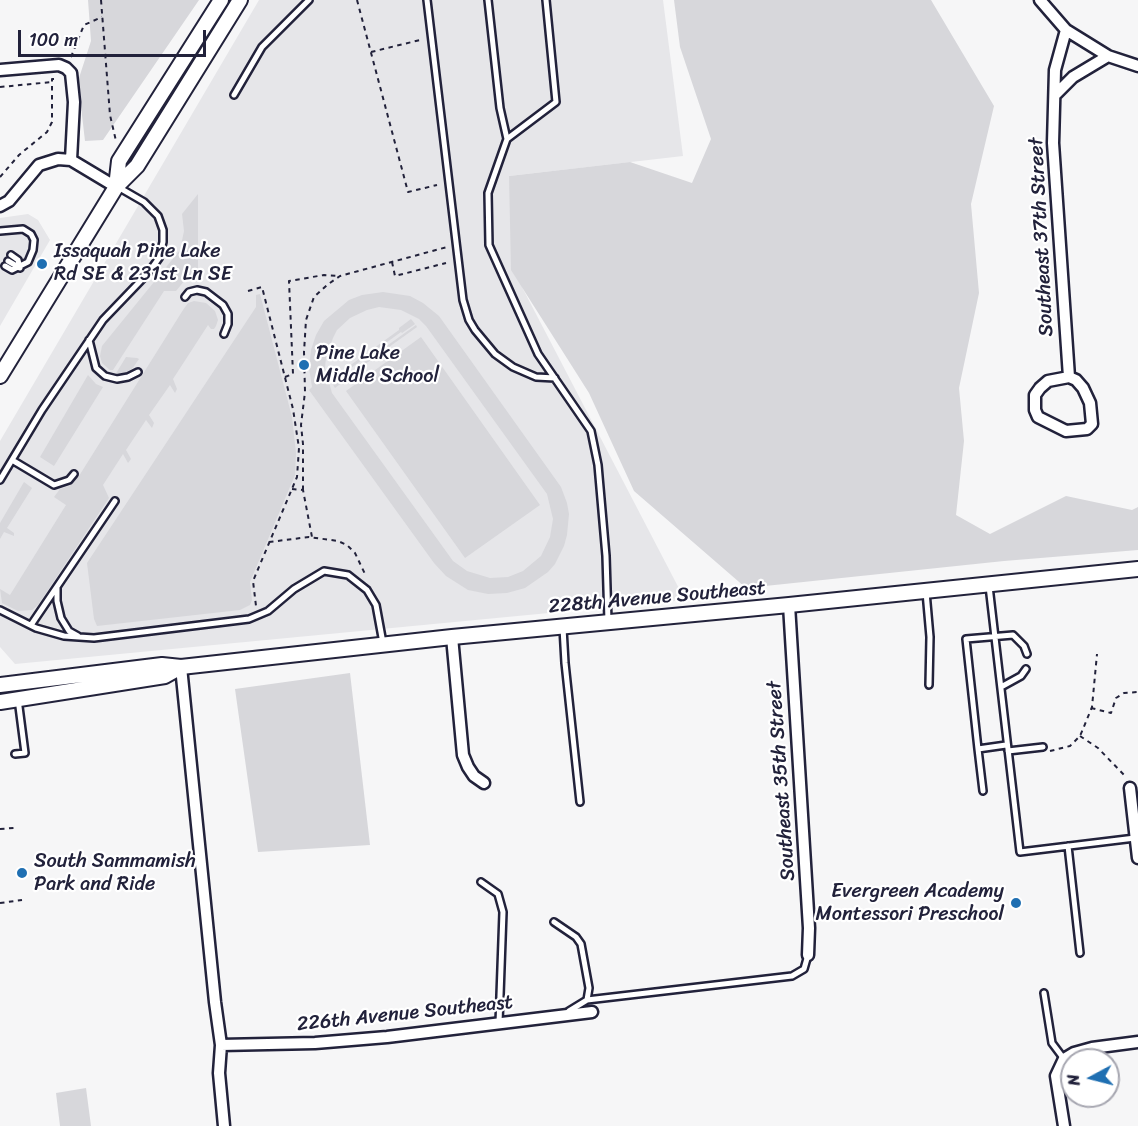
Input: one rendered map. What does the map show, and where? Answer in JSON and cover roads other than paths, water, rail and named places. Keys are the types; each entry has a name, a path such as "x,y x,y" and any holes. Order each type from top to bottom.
{"main road":[{"path":"116,186 118,161 221,0"},
{"path":"0,376 116,186 137,166 240,0"},
{"name":"228th Avenue Southeast","path":"0,685 162,664 181,667 383,644 1138,569"},
{"name":"228th Avenue Southeast","path":"0,702 165,676 181,667"}],"street":[{"path":"1040,0 1066,30 1108,56 1138,66"},
{"name":"Southeast 37th Street","path":"1066,30 1055,70 1053,142 1069,377"},
{"path":"1056,94 1073,77 1108,56"},
{"path":"0,70 50,65 66,68 71,73 74,102 71,160"},
{"path":"1,207 9,201 39,165 58,159 71,160 116,186"},
{"path":"1069,377 1076,380 1083,388 1090,403 1092,424 1087,429 1066,431 1038,417 1035,410 1035,395 1040,388 1048,381 1069,377"},
{"name":"Southeast 35th Street","path":"789,605 809,928 808,955"},
{"path":"452,637 463,755 474,776 484,783"},
{"path":"181,667 221,1045 219,1072 224,1126"},
{"path":"1130,788 1138,858"},
{"name":"226th Avenue Southeast","path":"221,1045 315,1043 592,1012"},
{"path":"1092,1048 1138,1042"},
{"path":"1060,1068 1056,1076 1060,1101"},
{"path":"1061,1108 1064,1126"}],"lane":[{"path":"234,95 262,47 309,0"},
{"path":"427,0 463,300 475,330 495,354 513,367 536,377 555,378"},
{"path":"488,0 500,108 507,139 488,193 489,245 538,354 591,431 599,476 606,556 608,622"},
{"path":"507,139 556,102 546,0"},
{"path":"0,480 42,410 103,320 149,272 159,258 164,230 158,216 144,202 116,186"},
{"path":"0,231 23,229 31,234 34,240 33,250 28,262 20,268 12,270 8,261 18,260 20,268"},
{"path":"184,297 189,292 197,290 206,292 223,305 228,314 228,324 224,334"},
{"path":"89,340 96,368 105,376 117,379 138,372"},
{"path":"12,460 54,485 69,480 74,474"},
{"path":"31,625 115,501"},
{"path":"0,609 31,625 64,636 94,638 249,619 267,611 294,589 324,571 348,574 367,590 376,605 383,644"},
{"path":"989,584 1020,852 1136,838"},
{"path":"57,586 57,601 61,618 69,631 79,637"},
{"path":"926,591 930,637 929,685"},
{"path":"563,626 580,802"},
{"path":"982,791 966,639 1013,635 1024,646 1027,654"},
{"path":"1001,687 1021,676 1026,669"},
{"path":"15,754 25,753 18,699"},
{"path":"978,749 1042,747"},
{"path":"1068,846 1080,953"},
{"path":"481,882 498,894 503,912 500,1023"},
{"path":"554,922 576,937 581,944 589,988 587,1000"},
{"path":"560,1017 587,1000 792,976 804,969 808,955"},
{"path":"1044,993 1052,1043 1060,1054"}],"place":[{"name":"Issaquah Pine Lake Rd SE & 231st Ln SE","path":"42,264"},
{"name":"Pine Lake Middle School","path":"304,365"},
{"name":"South Sammamish Park and Ride","path":"22,873"},
{"name":"Evergreen Academy Montessori Preschool","path":"1016,903"}]}
